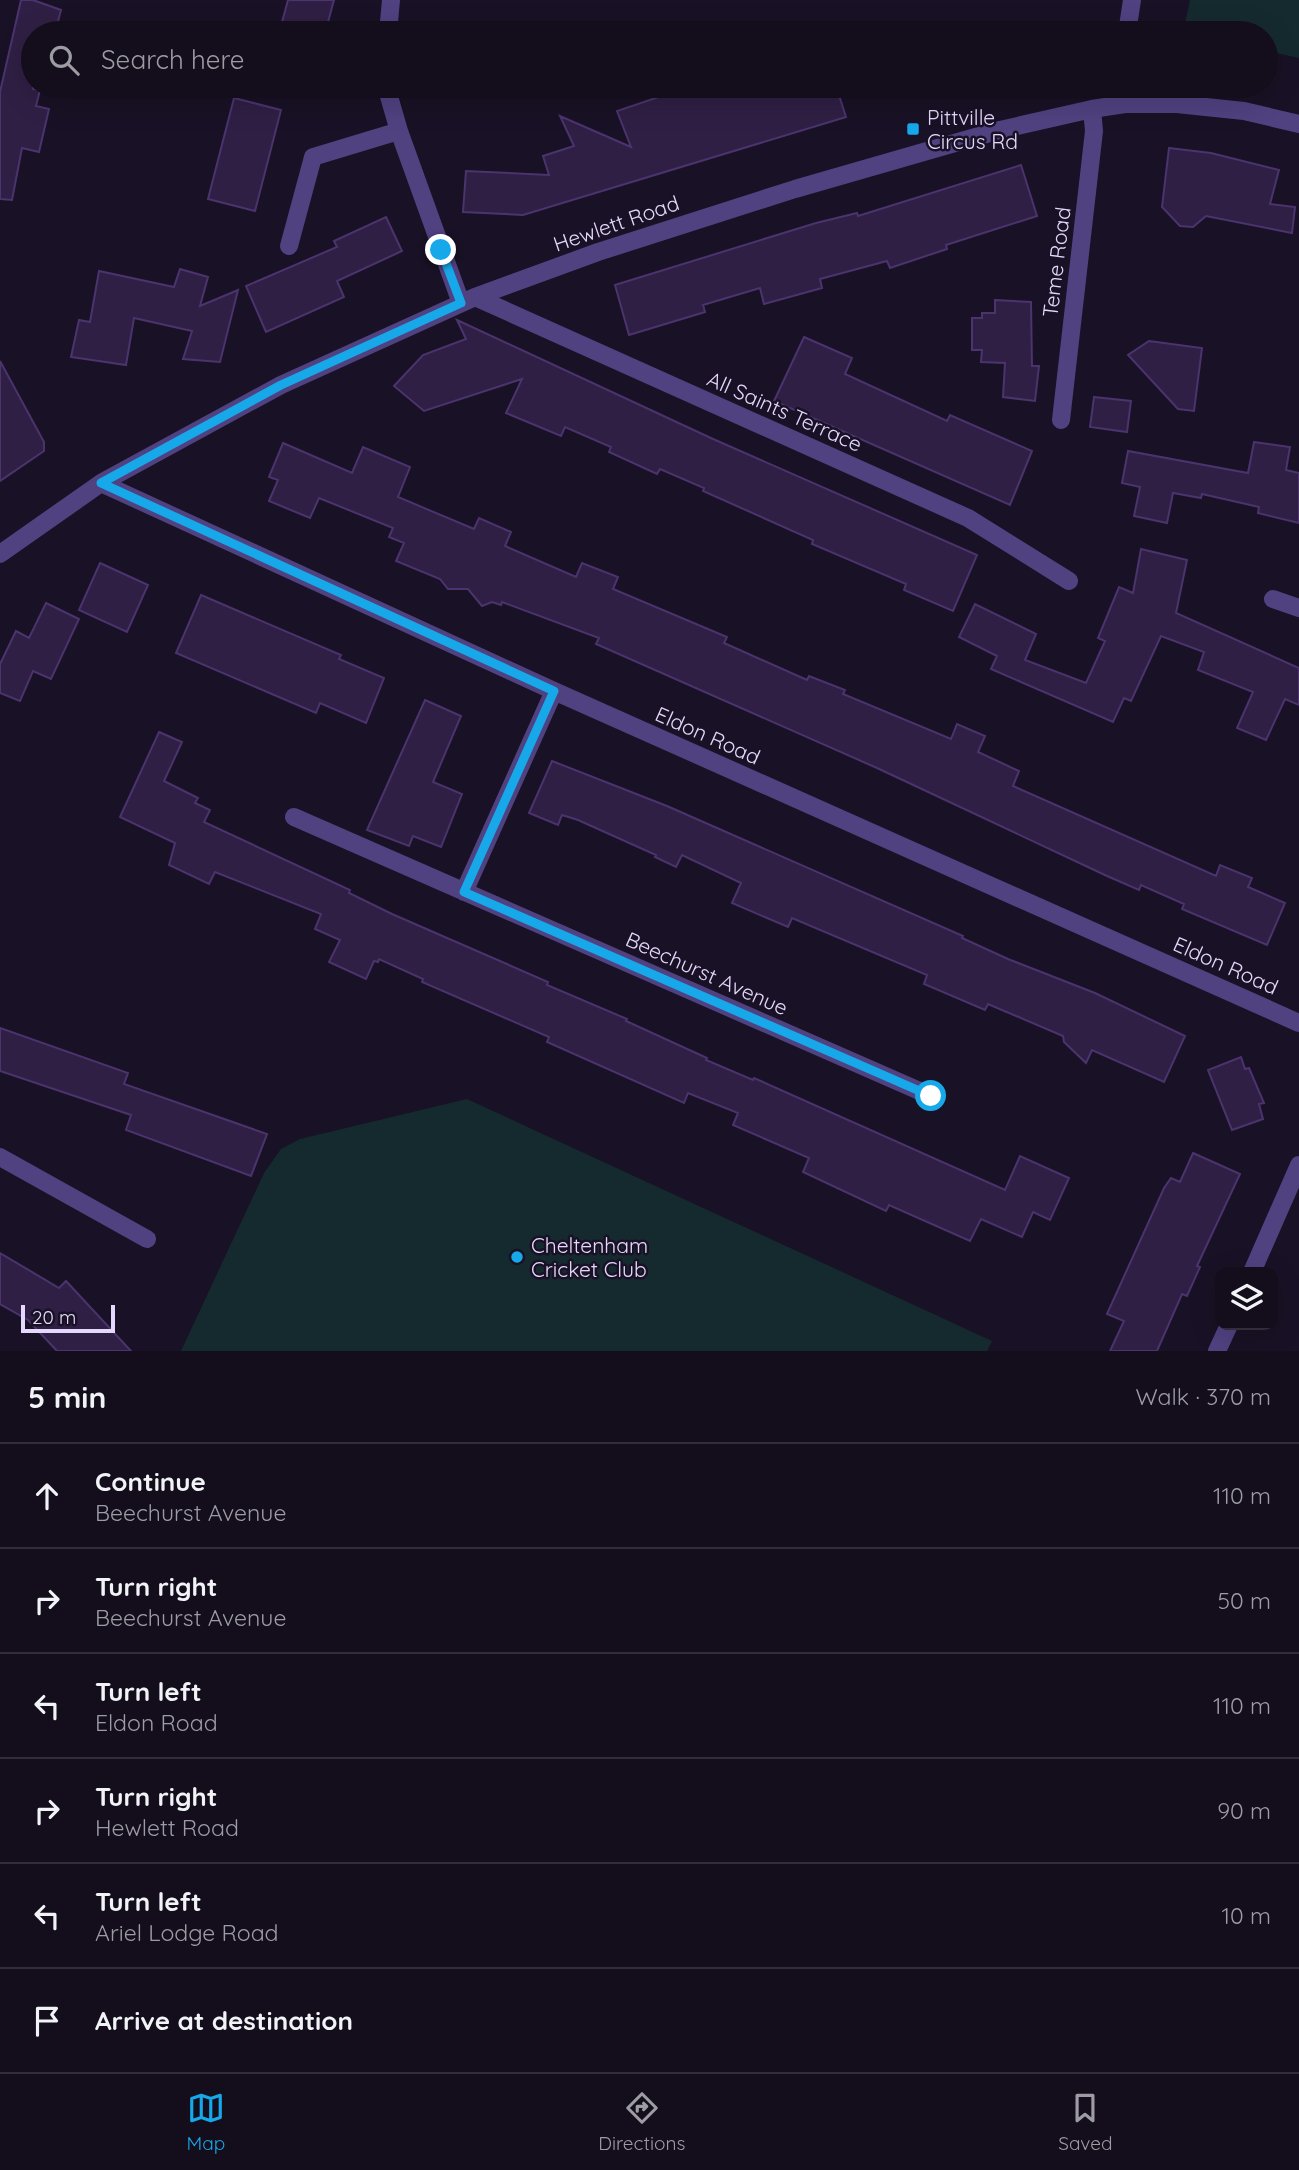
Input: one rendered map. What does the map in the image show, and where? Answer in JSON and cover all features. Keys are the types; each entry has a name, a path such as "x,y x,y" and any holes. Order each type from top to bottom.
{"street":[{"path":"389,21 391,0"},
{"path":"1129,21 1132,0"},
{"path":"389,98 399,131 468,300"},
{"path":"1125,98 1125,104"},
{"name":"Hewlett Road","path":"0,554 101,483 281,385 468,300 598,252 795,189 1000,130 1091,109 1125,104 1177,104 1244,111 1299,124"},
{"name":"Teme Road","path":"1061,420 1094,131 1091,109"},
{"path":"289,246 313,157 399,131"},
{"name":"All Saints Terrace","path":"468,300 968,518 1069,581"},
{"name":"Eldon Road","path":"101,483 554,691 1299,1023"},
{"path":"1273,599 1299,608"},
{"path":"464,892 554,691"},
{"name":"Beechurst Avenue","path":"294,817 931,1096"},
{"path":"0,1157 147,1239"},
{"path":"1254,1267 1299,1164"},
{"path":"1217,1351 1227,1330"}],"green space":[{"path":"1190,0 1299,0 1299,58 1278,54 1278,21 1186,21"},
{"name":"Cheltenham Cricket Club","path":"467,1099 992,1341 987,1351 181,1351 264,1173 281,1149 300,1139"}],"building":[{"path":"21,0 33,0 61,10 58,21 21,21 21,98 38,98 36,106 49,109 39,152 22,148 12,200 0,199 0,92"},
{"path":"288,0 334,0 328,21 282,21"},
{"path":"234,98 281,110 255,211 208,199"},
{"path":"655,98 840,98 846,117 523,215 463,212 466,171 549,175 543,156 574,146 560,116 631,147 617,111"},
{"path":"1169,148 1211,153 1279,170 1270,204 1295,207 1292,233 1206,216 1193,227 1180,226 1162,207"},
{"path":"1021,165 1037,216 946,245 947,249 890,268 887,261 820,279 822,288 764,304 760,288 703,305 705,312 629,335 615,285 816,223 857,213 858,216"},
{"path":"386,217 402,251 337,281 344,297 266,332 246,286 337,247 334,241"},
{"path":"180,269 208,277 200,306 238,290 220,362 183,359 192,331 134,318 126,365 71,357 79,320 90,322 99,271 174,287"},
{"path":"995,300 1031,302 1032,366 1039,366 1035,401 1003,397 1005,363 981,362 982,350 972,350 972,318 982,318 982,313 995,313"},
{"path":"457,320 713,439 977,555 953,611 904,590 906,584 812,544 813,540 703,491 704,488 660,469 657,474 609,452 611,447 565,427 561,436 506,413 522,379 424,411 394,386 423,355 466,339"},
{"path":"804,337 852,358 845,374 947,421 950,415 1032,451 1010,505 774,401"},
{"path":"1149,341 1202,348 1194,411 1178,409 1128,355"},
{"path":"0,361 44,442 44,451 0,481"},
{"path":"1094,397 1131,401 1127,432 1090,427"},
{"path":"1254,442 1290,447 1286,470 1299,473 1299,523 1258,513 1259,507 1202,494 1201,498 1173,493 1167,523 1134,516 1140,487 1122,483 1128,451 1248,473"},
{"path":"283,443 352,473 363,447 410,467 398,497 474,529 479,518 511,532 505,546 576,577 582,563 618,577 613,589 727,637 724,643 807,680 809,676 845,690 843,694 951,739 957,724 985,736 978,752 1019,771 1013,786 1216,876 1220,865 1252,878 1248,887 1285,903 1267,945 1182,909 1184,904 1141,885 1139,890 1107,876 877,768 596,644 599,638 502,602 501,605 492,602 482,606 468,589 448,589 440,579 396,561 404,543 389,537 393,528 319,498 310,518 269,501 278,480 269,477"},
{"path":"1141,549 1187,560 1176,613 1299,668 1299,705 1285,699 1266,740 1237,728 1253,692 1198,670 1204,652 1161,636 1131,701 1124,698 1113,722 991,669 997,656 959,637 975,604 1036,634 1025,660 1086,683 1105,641 1098,638 1119,587 1133,593"},
{"path":"100,563 148,585 127,632 79,610"},
{"path":"201,595 341,655 339,659 384,678 366,723 320,703 316,713 176,653"},
{"path":"46,603 79,619 51,679 33,671 20,701 0,693 0,664 16,631 29,638"},
{"path":"425,700 461,716 433,782 462,794 441,847 413,836 409,846 367,830"},
{"path":"159,732 182,742 164,781 198,798 195,803 210,810 204,822 350,890 349,893 392,914 627,1019 626,1021 707,1058 706,1060 753,1080 754,1078 1005,1190 1020,1156 1069,1178 1050,1220 1033,1212 1022,1237 981,1219 970,1241 889,1205 886,1211 803,1172 809,1158 733,1125 738,1113 688,1093 684,1103 547,1042 549,1037 422,982 423,979 379,959 378,962 374,961 366,979 329,962 340,940 315,929 321,914 215,872 209,884 169,865 175,843 120,817"},
{"path":"552,761 667,806 963,936 962,938 1008,959 1095,993 1185,1036 1164,1082 1092,1050 1086,1063 1064,1042 1063,1036 988,1004 985,1010 924,984 927,975 792,918 788,927 732,903 741,883 682,855 676,867 655,857 656,855 578,820 562,815 558,825 529,813"},
{"path":"0,1028 128,1073 124,1084 267,1134 251,1176 126,1130 131,1115 0,1071"},
{"path":"1241,1057 1245,1069 1249,1068 1264,1103 1259,1104 1263,1119 1232,1130 1208,1070"},
{"path":"1193,1153 1240,1174 1197,1266 1200,1267 1187,1296 1182,1294 1157,1351 1110,1351 1124,1321 1107,1314 1164,1188 1171,1178 1180,1182"},
{"path":"0,1253 59,1288 66,1281 131,1351 57,1351 28,1320 0,1304"}],"place":[{"name":"Pittville Circus Rd","path":"913,129"},
{"name":"Cheltenham Cricket Club","path":"517,1257"}],"route":[{"path":"441,250 461,303 281,385 101,483 554,691 464,892 931,1096"}]}
